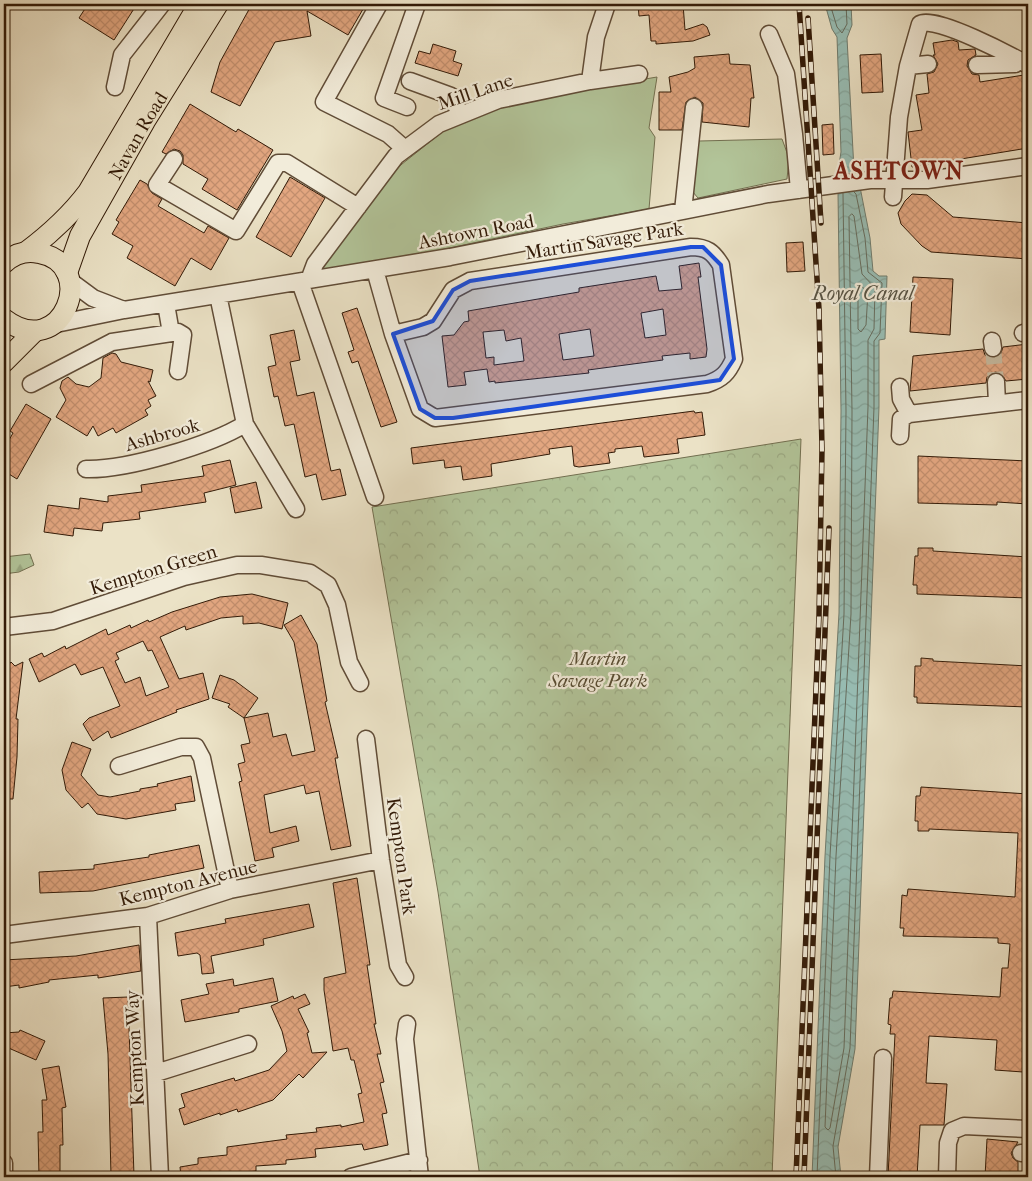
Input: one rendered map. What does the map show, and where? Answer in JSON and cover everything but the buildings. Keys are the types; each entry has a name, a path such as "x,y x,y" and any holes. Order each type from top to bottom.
{"main road":[{"name":"Navan Road","path":"10,258 51,234 74,211 88,192 199,4"},
{"name":"Navan Road","path":"43,328 66,310 71,293 68,277 80,236 145,121 218,4"},
{"path":"10,258 34,252 51,257 68,277"},
{"path":"4,319 23,330 43,328"},
{"path":"4,362 43,328"}],"street":[{"path":"115,87 122,55 162,4"},
{"path":"379,4 324,102 388,134 405,149"},
{"path":"407,107 384,98 417,4"},
{"path":"590,81 596,37 607,4"},
{"path":"1024,62 971,36 923,22 916,34 908,66 895,152 894,189 927,180 1028,166"},
{"path":"769,34 786,74 794,134 798,190"},
{"path":"978,65 1024,62"},
{"path":"908,66 928,64"},
{"name":"Mill Lane","path":"304,281 314,264 396,156 439,124 498,100 590,81 639,74"},
{"path":"410,81 451,96 461,115"},
{"path":"683,211 694,107"},
{"path":"174,159 157,185 236,231 278,163 287,163 358,206"},
{"name":"Ashtown Road","path":"43,328 124,310 375,270 798,190 859,182 894,189"},
{"name":"Martin Savage Park","path":"375,270 392,334 420,409 435,418 707,384 720,380 730,369 734,359 721,266 713,253 703,247 691,247 470,281 453,290 433,321 423,327 392,334"},
{"name":"Ashtown Road","path":"68,277 93,298 124,310"},
{"path":"304,281 375,497"},
{"path":"218,295 246,424 296,510"},
{"path":"166,304 171,333"},
{"path":"31,384 112,342 178,332 183,335 178,371"},
{"path":"996,382 997,403"},
{"path":"900,387 901,398 909,414"},
{"path":"900,436 901,419 909,414 1028,400"},
{"name":"Ashbrook","path":"86,469 122,466 176,451 225,436 246,424"},
{"name":"Kempton Green","path":"4,627 53,622 184,577 237,565 261,565 283,568 310,573 328,585 337,605 348,662 360,683"},
{"name":"Kempton Park","path":"366,739 381,860 398,965 405,977"},
{"path":"119,766 180,747 196,748 202,758 230,890"},
{"name":"Kempton Avenue","path":"4,935 148,916 230,890 381,860"},
{"name":"Kempton Way","path":"148,916 160,1177"},
{"path":"408,1024 404,1039 420,1177"},
{"path":"156,1073 248,1044"},
{"path":"878,1177 883,1058"},
{"path":"948,1177 948,1143 952,1131 964,1126 1028,1129"},
{"path":"351,1177 419,1160"},
{"path":"4,1162 4,1177"}],"highlighted area":[{"path":"691,247 703,247 721,265 734,359 720,380 453,418 435,418 420,409 393,334 433,321 453,290 470,281"}],"green space":[{"path":"657,77 649,128 655,137 649,209 563,224 317,276 342,236 387,176 451,125 509,102"},
{"path":"782,139 789,158 787,179 698,198 692,191 699,141"},
{"name":"Martin Savage Park","path":"801,439 772,1177 480,1177 438,892 372,507"},
{"path":"30,554 34,565 19,572 4,574 4,557"}],"water":[{"name":"Royal Canal","path":"825,4 851,4 852,25 847,38 856,187 860,187 870,238 873,271 879,276 887,276 885,339 879,340 879,407 855,1049 838,1147 841,1177 812,1177 825,856 839,613 841,411 838,171 841,152 837,37 832,29"}],"tunnel":[{"path":"993,348 996,382"}],"railway":[{"path":"796,1177 819,616 822,449 819,309 799,4"},
{"path":"808,18 821,223"},
{"path":"804,1177 829,528"}],"district":[{"name":"ASHTOWN","path":"899,171"}]}
